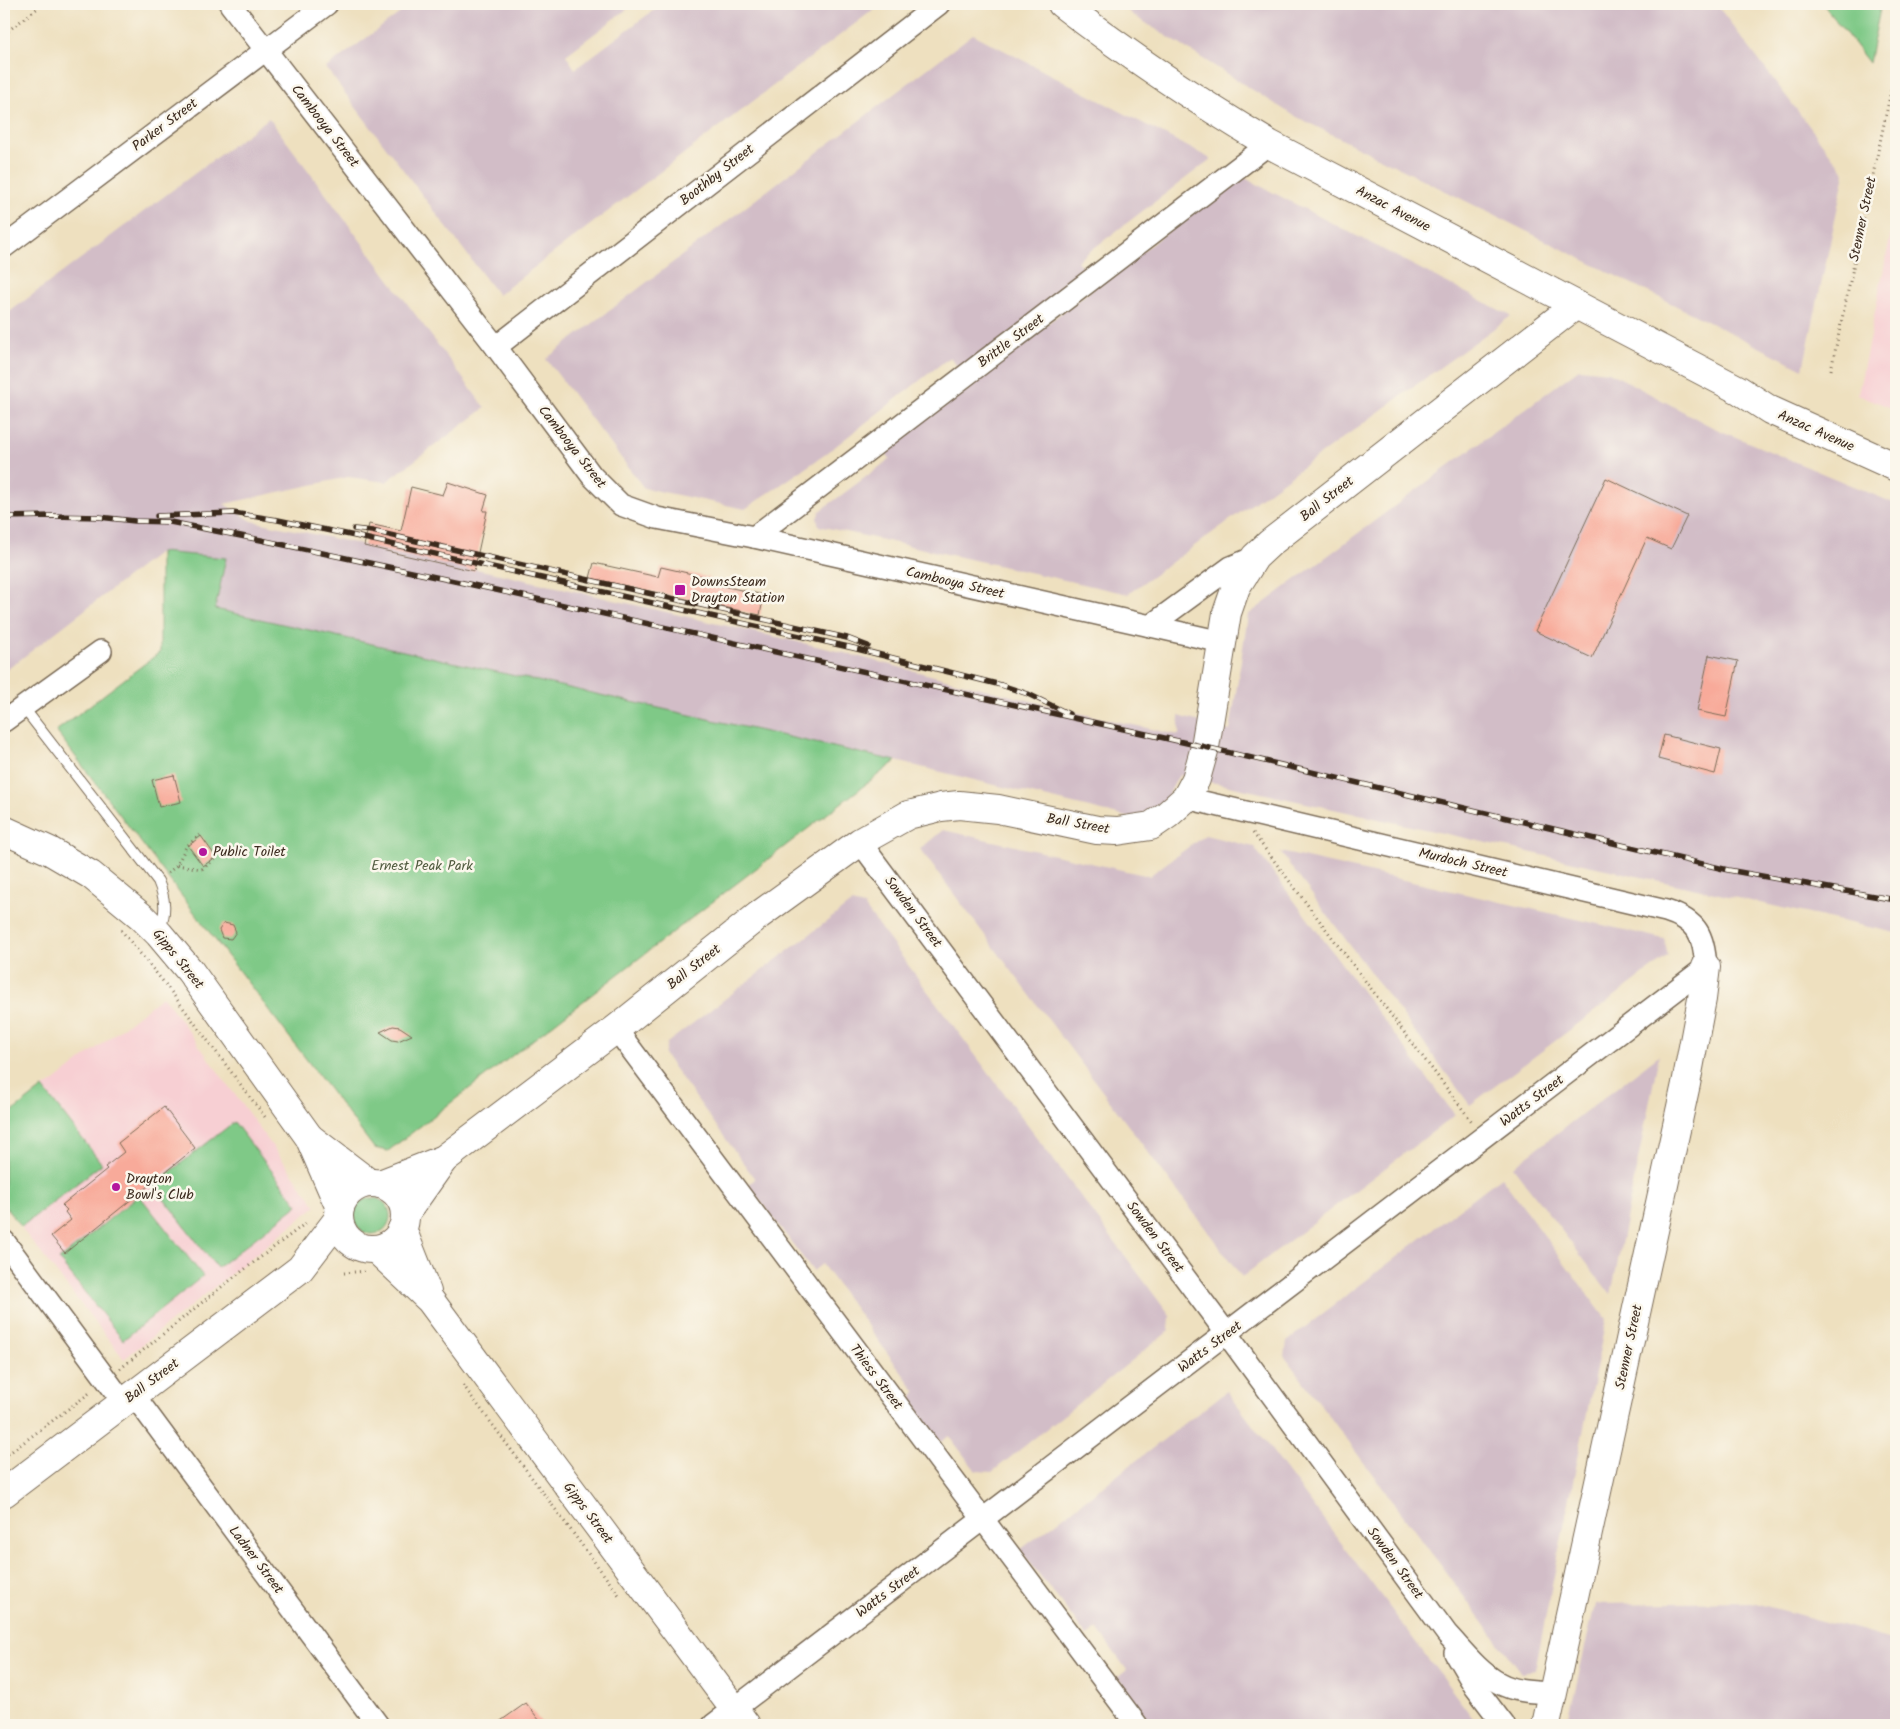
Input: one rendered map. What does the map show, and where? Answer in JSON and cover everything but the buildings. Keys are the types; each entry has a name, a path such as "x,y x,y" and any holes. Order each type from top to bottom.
{"main road":[{"name":"Anzac Avenue","path":"1062,4 1110,41 1190,95 1269,144 1740,390 1770,410 1896,467"},
{"name":"Ball Street","path":"374,1183 444,1159 616,1028 759,915 860,842 908,815 941,807 959,805 998,809 1097,830 1117,831 1151,826 1186,798 1196,779 1205,748 1228,614 1236,587 1255,557 1284,532 1576,305"},
{"name":"Anzac Avenue","path":"1740,390 1775,399 1896,446"},
{"name":"Gipps Street","path":"4,830 50,850 91,875 142,917 159,934 190,971 309,1137 339,1213"},
{"name":"Stenner Street","path":"1546,1725 1686,1084 1706,968"},
{"name":"Gipps Street","path":"309,1137 374,1183"},
{"name":"Ball Street","path":"403,1221 444,1159"},
{"path":"374,1183 389,1188 397,1195 402,1204 403,1221 392,1242 369,1256 345,1236 339,1213 344,1198 350,1191 359,1185 374,1183"},
{"name":"Ball Street","path":"4,1493 300,1270 339,1213"},
{"name":"Gipps Street","path":"403,1221 430,1300 731,1720"},
{"name":"Ball Street","path":"300,1270 369,1256"},
{"name":"Gipps Street","path":"369,1256 430,1300"}],"street":[{"name":"Cambooya Street","path":"230,4 496,347 592,476 621,505 657,518 754,537 1222,642"},
{"name":"Parker Street","path":"4,247 327,4"},
{"name":"Boothby Street","path":"496,347 939,4"},
{"name":"Brittle Street","path":"754,537 1269,144"},
{"path":"1150,626 1231,567 1255,557"},
{"path":"4,722 100,651"},
{"name":"Murdoch Street","path":"1186,798 1681,916 1688,920 1700,937 1705,953 1706,968"},
{"name":"Sowden Street","path":"860,842 1227,1334 1447,1634 1478,1666 1499,1683 1521,1690 1553,1694"},
{"name":"Watts Street","path":"731,1720 983,1520 1706,968"},
{"name":"Thiess Street","path":"616,1028 1137,1725"},
{"name":"Ladner Street","path":"4,1241 107,1380 128,1398 378,1725"},
{"name":"Sowden Street","path":"1447,1634 1458,1660 1475,1687 1504,1725"}],"lane":[{"path":"23,707 158,881 164,896 164,916 159,934"}],"path":[{"path":"4,34 43,4"},
{"name":"Stenner Street","path":"1831,370 1896,68"},
{"path":"1235,810 1484,1137"},
{"path":"158,881 177,865 188,845 200,835"},
{"path":"177,865 202,869 217,858"},
{"path":"118,927 166,985 269,1123"},
{"path":"4,1457 107,1380 220,1288 306,1223"},
{"path":"344,1273 364,1270 369,1256"}],"shaded area":[{"path":"412,4 634,4 566,55 575,69 662,4 881,4 498,295 326,68"},
{"path":"1120,4 1716,4 1845,173 1803,369 1293,115 1133,15"},
{"path":"973,34 1211,159 1077,261 1088,273 961,371 950,357 823,456 745,509 644,488 546,359"},
{"path":"269,118 485,408 386,482 348,477 224,504 252,521 495,573 829,649 1078,713 1179,735 1179,716 1230,731 1248,615 1579,369 1609,372 1714,428 1896,504 1896,933 1179,775 1166,799 1139,820 896,761 215,609 226,558 160,552 4,672 4,316"},
{"path":"1241,176 1511,316 1128,594 819,526 817,518 820,511 890,459 883,449"},
{"path":"1896,209 1896,410 1858,394"},
{"path":"943,830 1149,876 1205,835 1254,847 1455,1115 1242,1277 920,849"},
{"path":"1280,852 1664,939 1668,956 1470,1105"},
{"path":"851,903 864,906 1170,1316 1169,1331 992,1472 976,1471 949,1436 941,1442 908,1402 916,1392 822,1264 813,1271 748,1185 755,1179 664,1054 667,1043"},
{"path":"163,996 316,1206 124,1359 4,1206 4,1118"},
{"path":"1659,1055 1611,1295 1513,1167"},
{"path":"1501,1177 1606,1319 1535,1670 1521,1673 1285,1357 1287,1341"},
{"path":"1227,1391 1478,1725 1152,1725 1117,1678 1127,1670 1097,1629 1087,1636 1020,1550"},
{"path":"1752,1602 1896,1641 1896,1725 1567,1725 1595,1604"}],"green space":[{"path":"1823,4 1881,4 1869,63"},
{"name":"Ernest Peak Park","path":"160,552 226,558 215,609 896,761 388,1151 374,1148 56,731 160,652"},
{"path":"43,1088 102,1164 21,1227 4,1205 4,1118"},
{"path":"234,1122 298,1205 217,1268 153,1185"},
{"path":"139,1195 203,1276 123,1340 59,1260"},
{"path":"372,1198 379,1199 385,1203 389,1209 389,1223 385,1229 379,1233 372,1234 365,1233 359,1229 355,1223 354,1216 355,1209 359,1203 365,1199"}],"railway":[{"path":"157,516 233,513 355,536 853,648 1001,685 1028,694 1069,714"},
{"path":"4,517 99,517 170,522 261,540 1205,747 1728,870 1896,900"},
{"path":"354,529 372,531 847,638 868,646"}],"place":[{"name":"DownsSteam Drayton Station","path":"680,590"},
{"name":"Public Toilet","path":"203,852"},
{"name":"Drayton Bowl's Club","path":"116,1187"}]}
